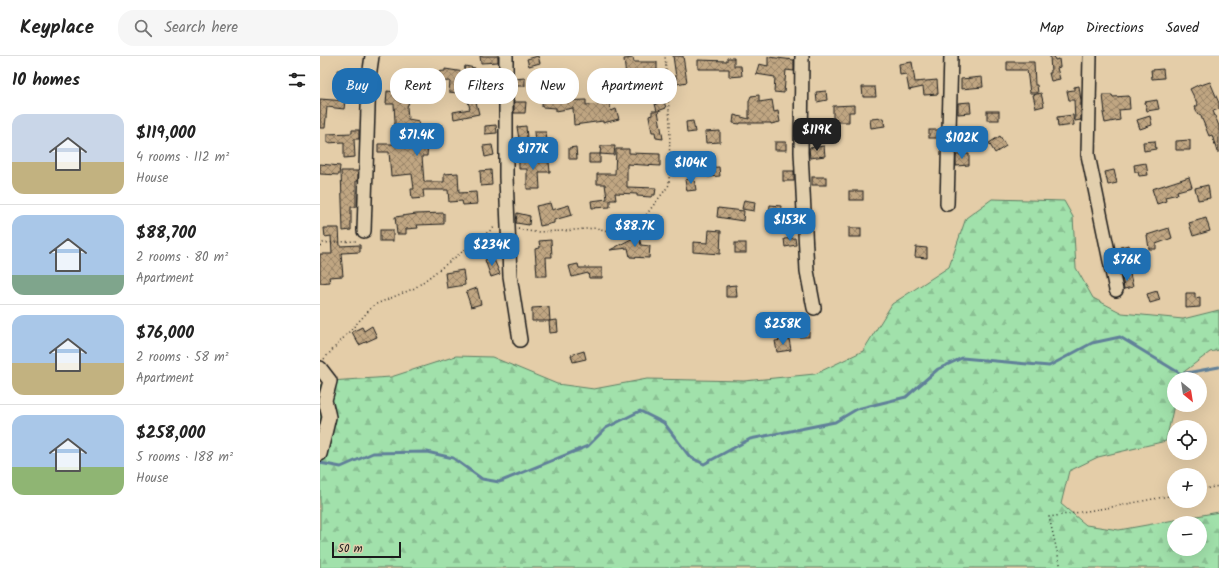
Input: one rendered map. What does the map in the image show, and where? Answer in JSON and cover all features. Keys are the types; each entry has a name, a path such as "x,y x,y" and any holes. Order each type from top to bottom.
{"street":[{"path":"364,231 372,56"},
{"path":"506,56 506,178 509,218 510,276 520,340"},
{"path":"802,56 801,152 807,271 814,308"},
{"path":"947,204 951,56"},
{"path":"1090,56 1088,155 1116,290"},
{"path":"320,368 330,381 325,400 329,417 320,454"}],"path":[{"path":"320,363 374,305 415,288 501,222 509,218 512,228 534,232 564,232 596,228 621,234 646,215 669,185 670,123 665,56"},
{"path":"320,246 323,243 356,241 364,231"},
{"path":"1207,489 1219,486"},
{"path":"1061,568 1049,517 1167,496"}],"green space":[{"path":"992,199 1064,201 1073,217 1076,268 1093,298 1122,313 1183,319 1219,310 1219,350 1210,352 1184,372 1167,372 1167,412 1172,412 1171,420 1167,420 1166,441 1098,457 1069,471 1061,504 1086,525 1119,530 1167,521 1167,556 1207,556 1207,516 1197,516 1219,512 1219,568 320,568 320,385 330,381 391,377 456,356 492,357 557,384 594,389 647,379 744,381 815,374 863,351 892,304 949,267 966,218"}],"building":[{"path":"480,56 498,56 498,62 481,63"},
{"path":"538,56 540,63 529,66 527,59"},
{"path":"673,56 683,56 687,82 677,84 677,68 675,68"},
{"path":"1050,56 1054,56 1055,60 1059,59 1060,67 1057,68 1060,79 1051,81 1049,73 1051,73"},
{"path":"768,57 794,60 794,71 786,70 784,93 774,92 775,77 756,74 759,64 768,66"},
{"path":"633,58 634,62 657,62 657,68 625,68 624,59"},
{"path":"727,58 734,58 734,66 741,66 742,76 729,77 729,69 698,69 698,60 727,61"},
{"path":"912,62 915,82 937,80 938,94 924,95 923,87 909,90 906,74 900,75 899,64"},
{"path":"1007,62 1034,62 1035,85 1037,85 1038,93 1030,93 1027,70 1007,70"},
{"path":"465,66 475,68 465,68"},
{"path":"446,69 454,70 454,93 449,92 450,81 446,81"},
{"path":"1163,69 1164,78 1152,79 1151,70"},
{"path":"982,77 983,87 961,89 961,79"},
{"path":"525,78 525,86 518,86 518,79"},
{"path":"1210,82 1219,103 1219,109 1213,111 1219,126 1219,152 1217,152 1212,135 1209,136 1200,114 1198,115 1195,107 1198,105 1190,89 1200,84"},
{"path":"1079,86 1081,120 1075,121 1074,100 1069,100 1067,91 1074,90 1074,87"},
{"path":"862,87 875,87 876,97 863,97"},
{"path":"387,91 390,91 390,104 386,104"},
{"path":"826,91 827,100 817,102 816,92"},
{"path":"1041,93 1044,106 1036,108 1033,95"},
{"path":"759,95 759,102 772,100 774,112 778,111 780,122 771,124 733,123 734,115 749,119 749,101 751,96"},
{"path":"1103,95 1112,95 1113,97 1129,96 1130,109 1119,110 1120,120 1105,123 1103,113 1105,113"},
{"path":"320,99 332,100 332,104 345,104 344,109 327,107 325,128 320,128"},
{"path":"579,100 586,100 586,105 610,104 611,111 616,109 619,119 603,123 603,121 574,125 573,108 556,111 556,108 542,107 542,104 579,104"},
{"path":"1157,100 1159,109 1147,111 1145,102"},
{"path":"518,102 526,102 525,113 514,113 514,104 518,104"},
{"path":"970,102 971,113 958,114 958,103"},
{"path":"394,104 408,104 407,107 408,119 419,121 416,143 428,143 427,156 422,156 424,182 444,182 444,174 458,173 459,193 476,192 477,204 463,205 462,201 449,202 448,190 423,190 424,198 412,199 411,189 414,189 412,174 391,176 389,152 378,152 378,144 407,144 407,131 394,129"},
{"path":"469,104 476,104 479,114 454,119 453,112 470,109"},
{"path":"655,104 665,104 666,108 658,111 663,139 656,138 655,132 652,132 649,116 652,115 652,111 657,111"},
{"path":"854,105 854,112 849,112 849,122 833,122 833,106"},
{"path":"987,111 999,111 999,120 987,120"},
{"path":"1073,115 1074,125 1058,127 1057,117"},
{"path":"1150,116 1152,125 1140,129 1137,120"},
{"path":"883,118 885,126 871,128 870,119"},
{"path":"693,121 695,132 687,133 686,122"},
{"path":"496,125 497,133 485,134 485,126"},
{"path":"526,126 527,138 519,139 517,127"},
{"path":"352,130 359,130 359,139 354,139 355,157 344,158 344,142 327,143 327,134 352,133"},
{"path":"929,130 940,130 940,138 929,138"},
{"path":"720,131 720,142 706,143 705,132"},
{"path":"534,132 546,132 547,141 535,142"},
{"path":"1000,136 1006,146 995,153 989,143"},
{"path":"1190,140 1190,150 1176,150 1176,141"},
{"path":"1155,141 1156,149 1144,151 1143,142"},
{"path":"775,142 786,142 786,150 775,150"},
{"path":"492,145 494,155 485,157 483,146"},
{"path":"601,146 615,146 614,155 600,154"},
{"path":"824,146 825,156 810,158 809,148"},
{"path":"576,147 577,159 569,159 569,148"},
{"path":"616,149 629,149 629,153 660,154 660,166 627,164 627,187 656,188 655,195 652,195 651,197 637,196 637,194 615,193 616,200 610,200 610,207 592,208 591,201 607,199 605,184 597,184 597,174 615,174"},
{"path":"589,154 600,154 600,163 589,163"},
{"path":"969,154 969,165 956,166 956,155"},
{"path":"519,155 529,155 529,162 549,162 550,172 539,172 540,189 527,189 527,169 519,169"},
{"path":"1146,163 1148,175 1139,176 1138,172 1135,172 1134,165"},
{"path":"320,164 340,166 339,175 320,174"},
{"path":"719,167 720,176 708,177 707,168"},
{"path":"491,170 492,185 481,186 480,171"},
{"path":"1114,170 1117,183 1108,185 1105,172"},
{"path":"341,171 358,171 358,181 356,181 356,207 351,207 351,230 343,231"},
{"path":"783,171 794,171 794,181 783,181"},
{"path":"812,177 826,177 826,185 812,185"},
{"path":"1189,177 1192,187 1177,191 1178,194 1165,197 1166,201 1157,204 1152,189"},
{"path":"694,178 696,190 687,191 685,180"},
{"path":"1208,185 1210,198 1198,200 1195,188"},
{"path":"849,191 863,191 863,200 849,200"},
{"path":"744,200 755,202 754,211 742,209"},
{"path":"550,203 552,210 569,205 572,215 554,220 554,223 540,226 536,206"},
{"path":"770,205 781,206 780,215 769,214"},
{"path":"718,208 744,211 743,221 717,217"},
{"path":"444,213 444,224 417,225 418,228 406,229 406,234 397,234 395,217 416,214"},
{"path":"517,213 530,216 529,225 516,223"},
{"path":"1206,218 1210,231 1193,236 1189,223"},
{"path":"324,228 339,228 340,246 360,245 360,252 342,253 343,276 329,277 330,282 320,283 320,254 332,254 331,236 325,237"},
{"path":"849,228 861,228 861,237 849,237"},
{"path":"1169,228 1172,238 1156,244 1156,249 1149,249 1147,235"},
{"path":"380,230 393,230 393,241 380,241"},
{"path":"709,230 721,231 720,254 693,252 693,242 708,243"},
{"path":"637,236 637,238 639,237 641,245 650,246 649,258 630,257 628,248 610,250"},
{"path":"795,238 796,245 785,247 784,239"},
{"path":"551,240 552,257 546,257 547,276 537,276 535,249 540,248 539,241"},
{"path":"735,243 746,243 746,253 735,253"},
{"path":"1129,245 1131,254 1123,256 1120,247"},
{"path":"916,247 927,248 927,258 915,257"},
{"path":"493,257 500,274 491,277 485,260"},
{"path":"578,264 579,268 602,268 602,278 589,278 588,273 572,277 569,266"},
{"path":"463,270 465,285 447,288 445,273"},
{"path":"1130,274 1133,287 1124,289 1122,276"},
{"path":"736,285 737,297 726,297 726,286"},
{"path":"477,288 481,304 471,307 466,292"},
{"path":"1157,291 1160,300 1150,303 1147,294"},
{"path":"1186,293 1195,293 1195,298 1200,297 1200,307 1186,308"},
{"path":"549,307 550,321 532,321 532,308"},
{"path":"557,320 558,332 550,333 549,321"},
{"path":"372,326 377,337 359,345 352,332 362,327 364,331"},
{"path":"798,329 809,329 809,337 798,337"},
{"path":"789,339 791,350 777,352 775,341"},
{"path":"584,351 586,359 573,362 571,355"}],"waterway":[{"path":"320,463 341,467 373,453 427,452 453,458 482,479 499,482 588,446 606,428 640,411 664,423 690,457 704,464 750,439 835,422 857,409 906,397 938,369 962,358 1049,366 1092,343 1120,337 1181,374 1219,367"}]}
